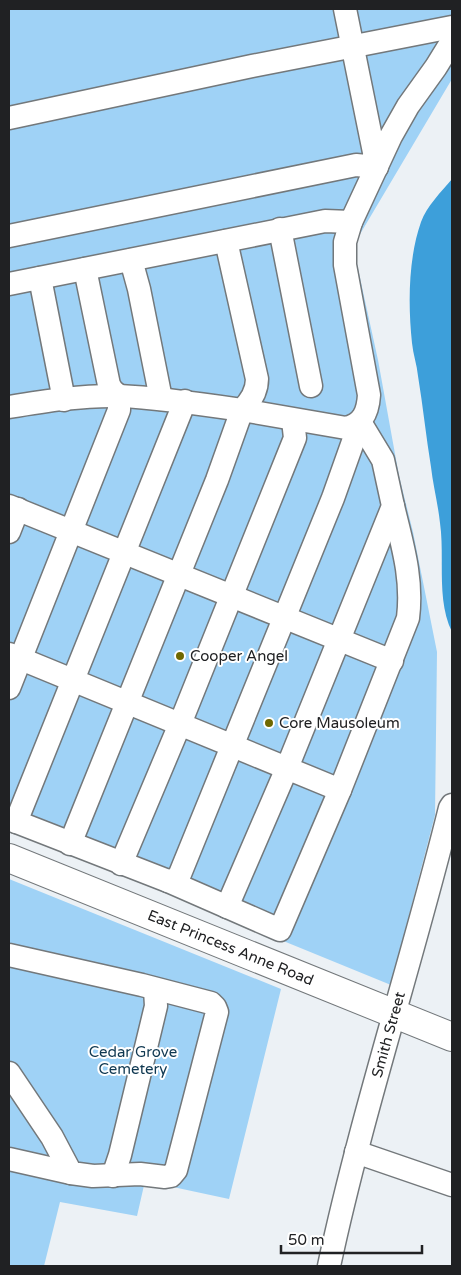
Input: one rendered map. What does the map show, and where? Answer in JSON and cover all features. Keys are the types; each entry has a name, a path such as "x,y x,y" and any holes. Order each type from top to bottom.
{"main road":[{"name":"East Princess Anne Road","path":"9,858 452,1037"}],"street":[{"path":"345,9 377,167"},
{"path":"9,118 352,46 452,27"},
{"path":"168,881 175,880 180,874 333,498 360,422 368,406 369,396 345,265 345,242 351,222 391,136 408,106 452,41"},
{"path":"9,236 356,165 377,167"},
{"path":"9,284 280,229 325,221 351,222"},
{"path":"280,229 311,386"},
{"path":"70,844 217,480 242,410 250,402 256,387 256,379 226,241"},
{"path":"131,260 139,288 161,399"},
{"path":"9,688 15,656 72,531 119,410 119,396 109,385 85,269"},
{"path":"40,278 64,400"},
{"path":"9,407 119,396 185,401 346,428 360,422"},
{"path":"185,401 126,552 12,821 168,881 280,930 340,790 408,618 411,598 405,556 383,460 360,422"},
{"path":"121,864 296,438 294,420"},
{"path":"227,907 287,768 338,639 394,506"},
{"path":"9,532 14,507 392,661"},
{"path":"15,656 340,790"},
{"name":"Smith Street","path":"330,1266 343,1202 376,1074 428,898 452,805"},
{"path":"9,955 210,1003 215,1007 216,1012 176,1170 171,1176 140,1174 93,1176 9,1159"},
{"path":"113,1176 120,1155 156,1006 155,989"},
{"path":"9,1073 52,1137 71,1173"},
{"path":"356,1152 452,1185"}],"green space":[{"path":"9,9 452,9 452,79 353,246 378,360 399,476 413,532 437,652 435,815 391,985 9,829"},
{"name":"Cedar Grove Cemetery","path":"9,879 281,989 229,1199 145,1181 137,1216 60,1202 44,1266 9,1266"}],"shaded area":[{"path":"452,179 452,632 447,619 442,592 440,523 413,347 410,282 411,267 421,222 431,205"}],"place":[{"name":"Cooper Angel","path":"180,656"},
{"name":"Core Mausoleum","path":"269,723"}]}
